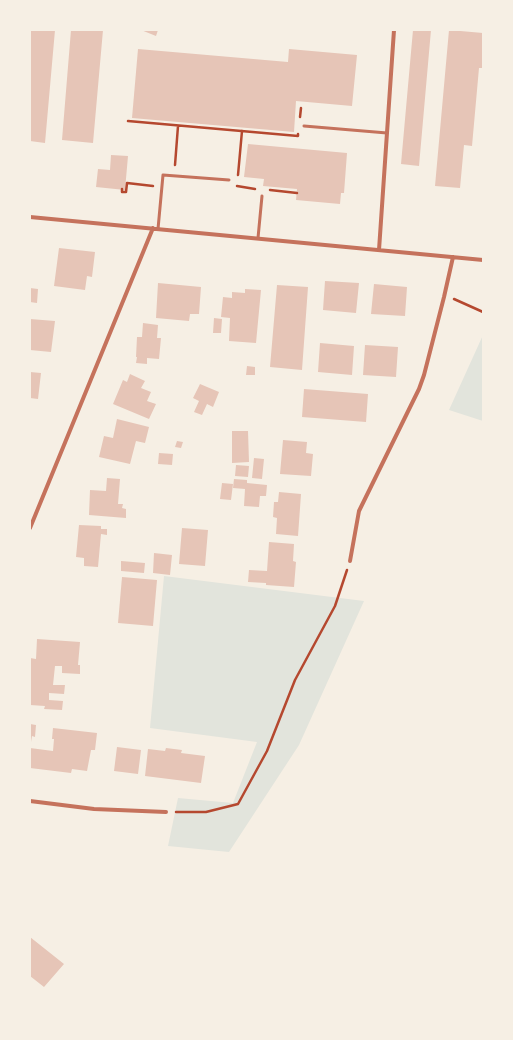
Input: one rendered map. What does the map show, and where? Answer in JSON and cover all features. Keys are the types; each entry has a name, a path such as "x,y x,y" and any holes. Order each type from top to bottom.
{"street":[{"path":"379,250 394,30"},
{"path":"30,217 483,260"},
{"path":"30,528 152,228"},
{"path":"350,561 359,511 419,389 444,297 453,257"},
{"path":"30,801 94,810 166,812"}],"lane":[{"path":"304,126 387,133"},
{"path":"158,229 163,175 229,180"},
{"path":"258,238 262,196"}],"path":[{"path":"299,120 301,108"},
{"path":"128,121 298,136 298,131"},
{"path":"174,176 178,126"},
{"path":"242,131 237,187 256,189"},
{"path":"122,189 122,192 126,192 127,183 143,185"},
{"path":"269,190 281,189 297,193"},
{"path":"452,298 483,312"},
{"path":"166,812 206,812 238,804 267,751 295,680 335,606 347,569"}],"shaded area":[{"path":"483,335 483,421 449,410"},
{"path":"164,576 364,601 299,745 229,852 168,846 178,798 233,803 257,742 150,728"}],"building":[{"path":"30,30 55,30 45,143 30,141"},
{"path":"71,30 103,30 93,143 62,140"},
{"path":"141,30 158,30 156,36"},
{"path":"413,30 431,30 419,166 401,164"},
{"path":"449,30 483,33 483,68 479,68 472,146 464,145 460,188 435,186"},
{"path":"138,49 288,62 289,49 357,55 352,106 296,101 294,132 132,118"},
{"path":"248,144 347,153 344,193 341,193 340,204 296,200 297,189 263,186 264,179 244,177"},
{"path":"111,155 128,156 125,190 96,187 98,169 110,170"},
{"path":"59,248 95,252 92,277 87,276 85,290 54,286"},
{"path":"325,281 359,283 356,313 323,310"},
{"path":"158,283 201,287 199,314 190,314 189,321 156,318"},
{"path":"374,284 407,287 405,316 371,314"},
{"path":"277,285 308,287 302,370 270,367"},
{"path":"30,288 38,289 37,303 30,302"},
{"path":"245,289 261,290 256,343 229,341 230,318 221,317 223,297 232,298 232,292 245,293"},
{"path":"214,318 222,319 221,333 213,333"},
{"path":"30,319 55,321 51,352 30,350"},
{"path":"143,323 158,325 157,338 161,338 159,359 147,358 147,364 136,363 137,337 142,337"},
{"path":"320,343 354,346 352,375 318,372"},
{"path":"365,345 398,347 396,377 363,375"},
{"path":"247,366 255,367 255,375 246,375"},
{"path":"30,372 41,373 38,399 30,398"},
{"path":"130,374 145,381 141,388 151,392 147,401 156,404 149,419 113,404 123,380 127,382"},
{"path":"200,384 219,392 213,407 207,404 202,415 194,412 199,401 193,398"},
{"path":"304,389 368,394 366,422 302,417"},
{"path":"117,419 149,427 145,443 136,441 130,464 99,457 104,436 113,438"},
{"path":"232,431 248,431 249,462 232,463"},
{"path":"283,440 307,442 306,453 313,454 311,476 280,474"},
{"path":"177,441 183,442 181,448 175,447"},
{"path":"159,453 173,454 172,465 158,464"},
{"path":"254,458 264,459 262,479 252,478"},
{"path":"236,465 249,466 248,477 235,476"},
{"path":"107,478 120,479 118,504 123,504 122,508 126,509 126,518 89,515 90,490 106,491"},
{"path":"234,479 247,480 247,483 267,485 266,496 260,496 259,507 244,506 245,489 233,488"},
{"path":"222,483 233,484 231,500 220,499"},
{"path":"279,492 301,494 298,536 276,534 277,518 273,517 274,502 278,502"},
{"path":"79,525 101,526 101,529 107,529 107,535 101,534 98,567 84,566 84,558 76,557"},
{"path":"182,528 208,530 205,566 179,564"},
{"path":"269,542 294,544 293,561 296,562 294,587 248,582 249,570 267,571"},
{"path":"154,553 172,555 170,575 153,573"},
{"path":"121,561 145,563 144,573 121,571"},
{"path":"122,577 157,580 153,626 118,623"},
{"path":"37,639 80,642 78,665 80,665 80,674 62,673 62,666 55,666 53,685 65,685 64,694 49,693 49,700 63,701 62,710 44,709 45,706 30,705 30,658 36,659"},
{"path":"30,724 36,725 35,737 32,736 31,742"},
{"path":"53,728 97,733 95,750 91,750 87,771 72,769 71,773 30,768 30,748 53,751"},
{"path":"117,747 141,750 138,774 114,771"},
{"path":"166,748 182,750 181,753 205,756 201,783 145,776 148,749 165,751"},
{"path":"30,937 64,964 44,987 30,976"}]}
